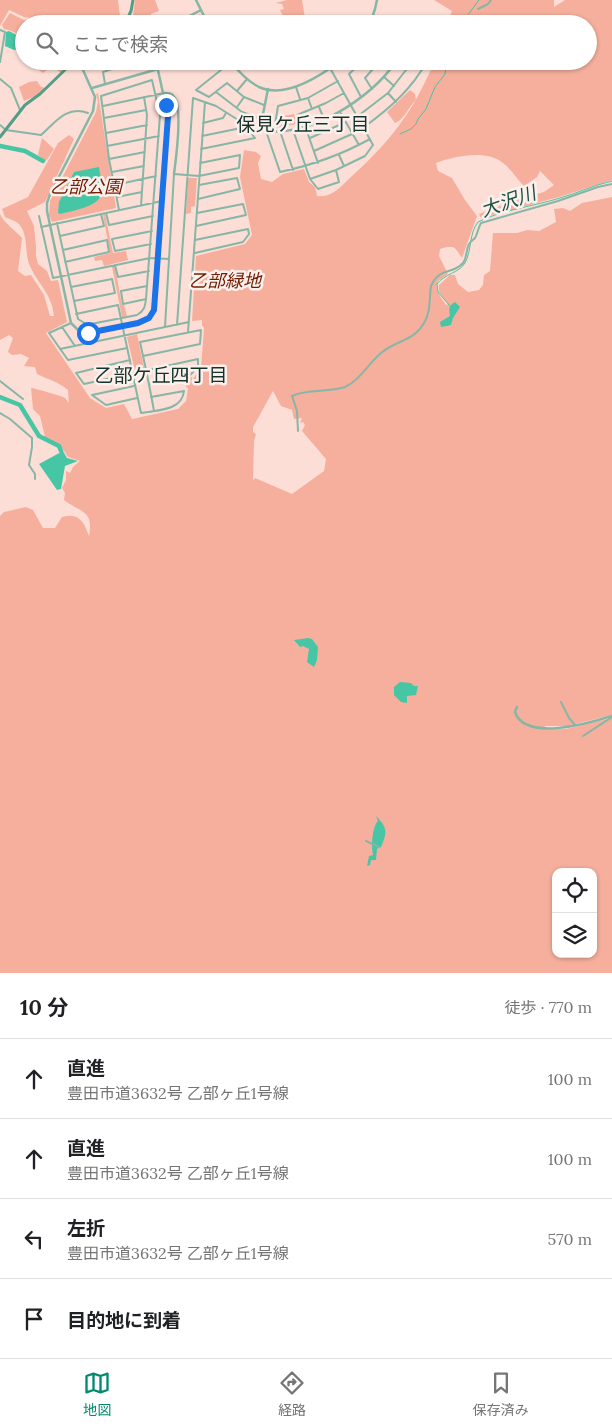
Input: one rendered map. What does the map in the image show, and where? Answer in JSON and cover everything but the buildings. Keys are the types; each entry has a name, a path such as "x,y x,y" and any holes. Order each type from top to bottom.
{"main road":[{"path":"130,15 133,0"},
{"path":"0,137 20,110 51,85 65,70"}],"street":[{"path":"196,0 204,15"},
{"path":"373,15 377,0"},
{"path":"478,9 492,0"},
{"path":"191,15 201,10"},
{"path":"0,30 5,32 0,62"},
{"path":"83,70 95,97 93,111 47,203 49,225 70,323 79,330 88,333 146,320 154,310 168,116 158,70"},
{"path":"105,84 103,72 109,70"},
{"path":"92,88 154,70"},
{"path":"220,70 196,90 210,97 227,84 244,97 264,105"},
{"path":"238,70 258,87 268,90 281,90 295,86 326,70"},
{"path":"310,179 336,170 365,156 374,145 331,70"},
{"path":"353,70 349,74 361,97"},
{"path":"372,70 365,78 372,89"},
{"path":"266,131 293,129 324,119 351,104 372,89 390,70"},
{"path":"358,116 388,93 406,70"},
{"path":"364,127 396,102 421,70"},
{"path":"384,77 394,86"},
{"path":"0,79 11,88 20,110"},
{"path":"237,91 247,79"},
{"path":"57,223 78,319 86,324 142,312 145,308 148,286 160,115 152,80 101,96 109,160 120,210"},
{"path":"274,131 278,106 308,98 338,81"},
{"path":"295,86 300,99"},
{"path":"268,90 264,105 262,130 266,131 280,172 318,163 339,155 370,138"},
{"path":"216,92 236,108 262,119"},
{"path":"301,127 297,115 319,106 344,92"},
{"path":"103,106 164,93 174,96 177,106 165,327"},
{"path":"388,93 396,102"},
{"path":"141,206 147,124 144,97"},
{"path":"236,108 244,97"},
{"path":"177,325 193,98 205,101 226,113 246,127 255,138 201,149"},
{"path":"308,98 312,109"},
{"path":"188,332 205,101"},
{"path":"319,106 324,119"},
{"path":"104,118 146,110"},
{"path":"339,110 359,145"},
{"path":"0,125 6,130 41,135 58,118 68,113 76,111 88,113"},
{"path":"203,122 224,118 226,113"},
{"path":"310,138 346,122"},
{"path":"106,133 147,124"},
{"path":"305,126 318,163"},
{"path":"202,136 246,127"},
{"path":"293,129 310,179 318,189 339,182 336,170"},
{"path":"280,131 293,170"},
{"path":"314,151 352,134"},
{"path":"108,146 158,136"},
{"path":"109,160 145,152"},
{"path":"174,174 199,176 239,168 240,155 200,163"},
{"path":"339,155 344,166"},
{"path":"112,172 144,166"},
{"path":"115,185 156,176"},
{"path":"198,198 240,189 237,178 199,185"},
{"path":"298,432 297,412 292,396 345,386 360,374 381,352 396,342 407,340 415,335 428,315 430,286 437,276 462,263 476,236 478,227 483,222 612,184"},
{"path":"117,197 142,192"},
{"path":"41,227 162,201"},
{"path":"196,226 246,215 243,204 197,213"},
{"path":"106,213 109,225 153,216"},
{"path":"60,236 104,226 101,214"},
{"path":"39,216 51,276 53,278 150,258 169,259"},
{"path":"194,253 244,242 249,234 248,229 195,240"},
{"path":"151,244 114,251 112,239 152,231"},
{"path":"63,250 107,240 109,252 65,262"},
{"path":"115,265 118,277 149,271"},
{"path":"71,288 112,279 114,286 115,292 74,301"},
{"path":"146,299 123,304 121,291 148,286"},
{"path":"76,314 118,305 124,326 141,414 177,406 183,398 184,391 151,397"},
{"path":"60,350 189,322"},
{"path":"70,323 49,333 68,360 127,348"},
{"path":"62,327 75,346"},
{"path":"143,356 200,344 201,330 140,342 154,411"},
{"path":"130,360 76,373 84,384 198,360 198,367 192,374 149,384"},
{"path":"0,381 23,399"},
{"path":"135,385 92,395 106,405 138,398"},
{"path":"0,413 32,438 33,444 29,465 35,474 35,479"},
{"path":"561,702 569,718 577,725"},
{"path":"517,707 515,712 517,718 530,726 560,728 612,716"},
{"path":"583,736 612,716"},
{"path":"366,841 379,847"}],"green space":[{"path":"0,0 118,0 120,15 20,15 9,10 0,26"},
{"path":"135,0 155,0 159,11 151,15 133,15"},
{"path":"287,0 302,0 304,15 282,15 280,10 284,9 282,4 276,3"},
{"name":"乙部緑地","path":"434,0 554,0 554,7 565,0 612,0 612,180 559,197 481,218 479,214 544,192 554,185 540,171 537,177 524,186 506,165 488,156 461,156 436,163 438,171 452,178 477,216 462,258 454,247 440,249 439,256 448,274 438,281 437,287 439,293 446,305 448,304 439,292 439,285 450,275 455,275 458,284 468,292 479,290 483,285 484,275 490,271 493,233 517,233 527,230 539,231 556,222 554,209 563,208 570,211 582,203 612,197 612,715 567,726 545,726 544,728 566,729 612,718 612,973 0,973 0,516 4,512 26,507 33,510 43,528 55,528 62,517 73,516 80,519 89,536 90,528 90,521 85,513 64,500 65,493 62,488 66,480 66,471 70,473 73,467 80,461 68,457 60,445 45,437 40,416 33,409 31,388 63,397 69,403 68,390 37,374 35,367 24,366 29,358 21,354 12,355 8,352 13,338 9,335 0,340 0,214 22,238 18,271 25,276 31,275 44,295 50,316 54,316 51,301 28,261 22,229 18,223 5,217 2,209 28,197 58,143 69,135 74,139 45,202 27,211 34,226 38,264 47,271 51,281 58,280 67,322 46,333 90,398 106,408 124,404 132,419 178,409 186,401 187,378 192,377 192,380 201,368 204,328 202,320 192,321 196,256 245,244 252,235 240,177 244,150 256,152 261,156 258,163 261,179 272,182 283,174 304,169 309,182 315,187 317,196 328,195 341,187 384,144 410,109 431,70 597,70 597,15 450,15 452,11","holes":["273,391 281,406 292,410 294,419 302,418 300,423 303,422 305,425 302,431 326,459 324,471 292,494 255,478 253,481 254,441 256,434 253,432 253,427"]},
{"path":"10,13 15,16 15,33 4,29 2,25"},
{"path":"37,81 45,89 38,95 24,101 19,87 29,82"},
{"path":"410,90 415,94 416,100 401,119 395,123 387,112"},
{"name":"乙部公園","path":"98,93 116,208 52,222 49,215 50,201 96,112 98,102 96,94"},
{"path":"294,114 297,124 276,128 278,117"},
{"path":"42,138 54,149 46,161 38,155"},
{"path":"188,178 197,178 195,206 191,207 191,213 186,214"},
{"path":"105,214 113,253 126,251 128,260 104,266 102,260 95,261 94,257 110,253 103,215"},
{"path":"112,267 115,267 122,305 124,305 127,316 122,317"},
{"path":"137,334 144,368 135,371 127,337"}],"shaded area":[{"path":"9,31 15,34 15,50 5,46 6,32"},
{"path":"99,167 102,188 99,198 84,208 58,213 59,202 74,172"},
{"path":"455,302 460,307 451,325 441,327 440,322 450,316 449,308"},
{"path":"63,451 67,458 78,461 65,466 61,489 57,490 39,464"},
{"path":"312,639 318,647 317,660 314,667 307,662 309,649 303,646 300,647 294,640"},
{"path":"400,682 418,686 416,695 407,696 407,703 401,702 394,695 394,687"},
{"path":"376,816 383,824 385,834 381,847 377,849 376,860 371,860 370,865 367,866 369,856 373,855 374,828 378,821"}],"waterway":[{"path":"468,15 479,0"},
{"path":"400,134 411,129 416,124 426,109 435,87 445,74 446,70"},
{"path":"0,146 25,151 43,161"},
{"name":"大沢川","path":"450,306 438,292 437,284 465,263 473,231 478,222 497,214 550,201 612,181"},
{"path":"0,397 20,405 39,436 59,446 61,451"}],"district":[{"name":"保見ケ丘三丁目","path":"303,124"},
{"name":"乙部ケ丘四丁目","path":"161,375"}],"route":[{"path":"88,333 138,323 149,318 154,310 168,116 166,105"}]}
